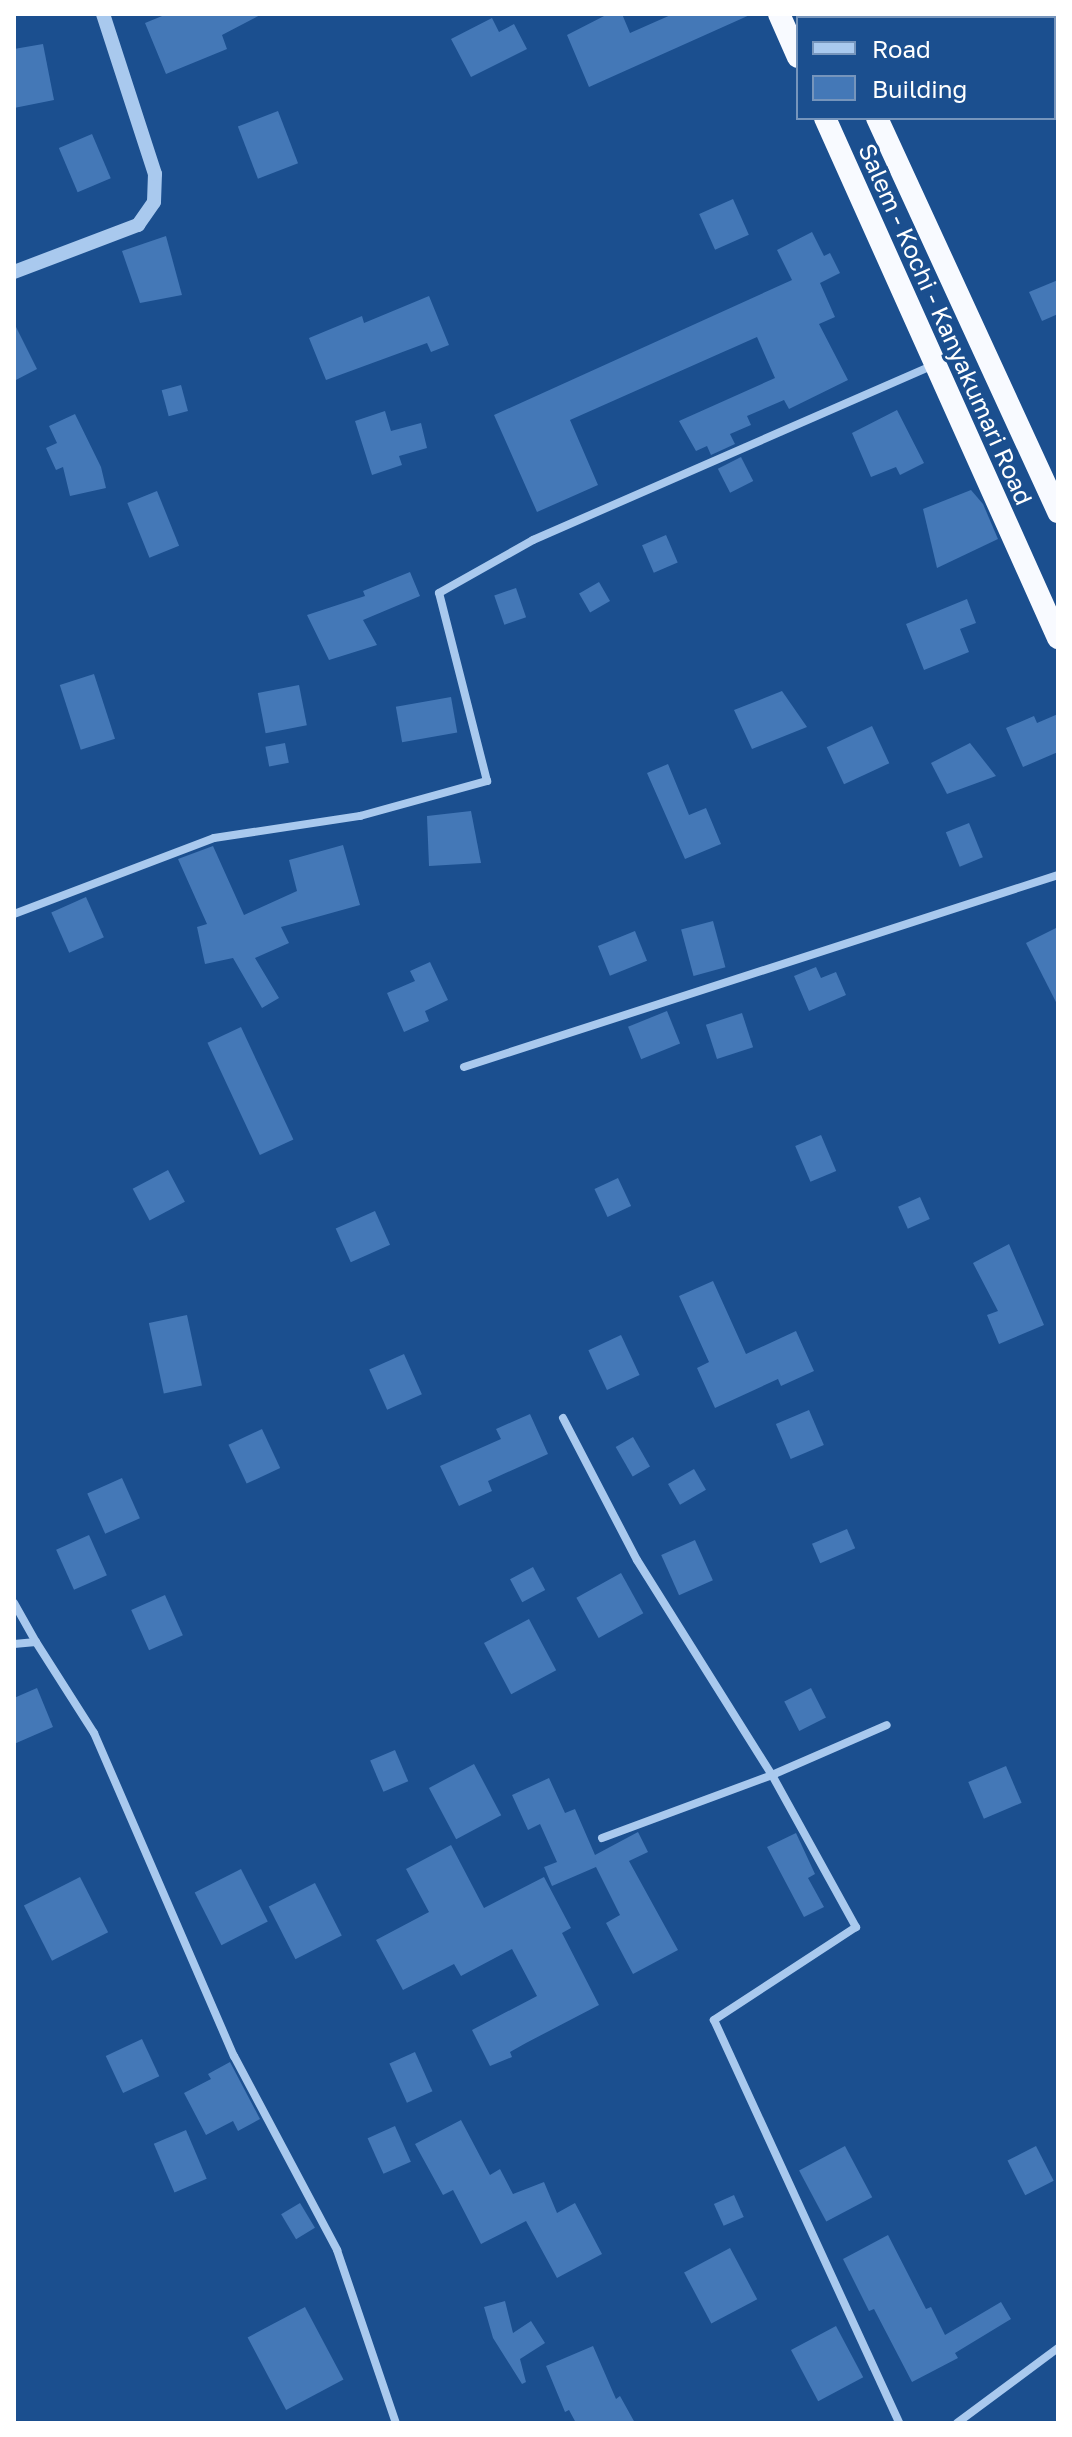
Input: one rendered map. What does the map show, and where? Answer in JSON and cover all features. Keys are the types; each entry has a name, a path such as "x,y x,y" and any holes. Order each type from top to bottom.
{"highway":[{"path":"779,14 796,52"},
{"name":"Salem - Kochi - Kanyakumari Road","path":"826,120 1058,638"},
{"name":"Salem - Kochi - Kanyakumari Road","path":"878,120 1058,512"}],"street":[{"path":"14,272 138,225 154,202 155,174 103,14"},
{"path":"14,914 214,838 360,816 487,781 439,593 533,540 936,364"},
{"path":"464,1067 1058,875"},
{"path":"563,1418 637,1560 772,1775 856,1927 714,2020 899,2423"},
{"path":"14,1603 94,1733 234,2056 337,2250 396,2423"},
{"path":"14,1644 36,1642"},
{"path":"602,1838 772,1775 887,1725"},
{"path":"957,2423 1058,2348"}],"building":[{"path":"167,14 262,14 222,35 227,49 166,74 145,23"},
{"path":"608,14 622,14 630,33 673,14 752,14 589,87 567,35"},
{"path":"492,18 499,32 514,24 527,49 471,77 451,39"},
{"path":"43,44 54,100 14,108 14,49"},
{"path":"278,111 298,163 258,179 238,126"},
{"path":"92,134 111,178 78,192 59,148"},
{"path":"733,199 749,235 715,250 699,214"},
{"path":"812,232 824,256 830,253 840,273 820,283 835,317 819,324 848,380 789,409 784,400 747,416 751,425 730,434 735,444 711,455 707,446 696,451 679,421 775,378 757,337 570,420 598,485 537,512 494,415 792,280 777,250"},
{"path":"166,236 182,295 140,303 122,251"},
{"path":"1058,280 1058,314 1042,321 1029,292"},
{"path":"429,296 449,345 431,352 427,343 326,380 309,338 362,316 364,323"},
{"path":"14,323 37,369 14,381"},
{"path":"181,385 188,411 169,416 162,390"},
{"path":"897,410 924,463 900,475 896,467 871,477 852,433"},
{"path":"385,411 391,431 421,423 427,448 399,456 402,465 372,475 355,421"},
{"path":"75,414 101,467 106,488 70,496 63,467 56,470 46,448 57,443 49,426"},
{"path":"741,457 753,481 730,493 718,469"},
{"path":"971,490 983,504 998,539 937,568 923,509"},
{"path":"157,491 179,546 149,558 127,503"},
{"path":"666,535 678,563 654,573 642,545"},
{"path":"410,572 420,596 363,620 377,645 329,660 307,615 365,596 363,591"},
{"path":"599,582 610,601 590,613 579,594"},
{"path":"516,588 526,617 504,625 494,595"},
{"path":"967,599 976,623 960,629 969,652 924,670 906,624"},
{"path":"94,674 115,739 81,750 60,685"},
{"path":"299,685 307,725 266,733 258,693"},
{"path":"782,691 807,727 752,749 734,710"},
{"path":"451,697 457,732 402,742 396,707"},
{"path":"1058,714 1058,752 1023,767 1006,728 1034,716 1037,723"},
{"path":"872,726 889,763 844,784 827,747"},
{"path":"285,743 289,763 269,766 265,747"},
{"path":"970,743 996,776 947,794 931,763"},
{"path":"668,764 689,815 706,808 721,844 685,859 647,773"},
{"path":"471,811 481,863 429,866 427,816"},
{"path":"969,823 983,857 960,867 946,832"},
{"path":"343,845 360,905 281,927 289,943 255,958 279,998 262,1008 233,958 205,964 197,927 207,924 178,859 213,846 244,915 297,891 289,860"},
{"path":"86,897 104,937 69,953 51,912"},
{"path":"713,921 725,967 694,976 681,930"},
{"path":"1058,927 1058,1006 1026,943"},
{"path":"635,931 647,961 610,976 598,946"},
{"path":"430,962 448,1000 425,1011 429,1021 404,1032 387,993 415,981 410,971"},
{"path":"816,967 821,978 836,972 846,995 809,1011 794,976"},
{"path":"667,1011 680,1043 641,1059 628,1027"},
{"path":"742,1013 753,1047 717,1059 706,1025"},
{"path":"241,1027 293,1139 260,1155 207,1043"},
{"path":"821,1135 836,1171 810,1182 795,1146"},
{"path":"168,1170 185,1202 150,1221 133,1189"},
{"path":"618,1178 631,1206 608,1217 594,1189"},
{"path":"920,1197 930,1219 908,1229 898,1207"},
{"path":"375,1211 390,1245 351,1262 336,1228"},
{"path":"1009,1244 1044,1325 999,1344 987,1315 998,1311 973,1263"},
{"path":"713,1281 746,1354 796,1331 814,1371 781,1386 778,1379 715,1408 697,1368 709,1362 679,1296"},
{"path":"187,1315 202,1385 164,1394 149,1323"},
{"path":"621,1335 640,1375 607,1390 588,1350"},
{"path":"404,1354 422,1394 387,1410 369,1369"},
{"path":"809,1410 824,1445 791,1459 776,1424"},
{"path":"530,1414 548,1454 488,1481 492,1491 459,1506 440,1466 501,1439 496,1429"},
{"path":"262,1429 280,1468 247,1484 228,1445"},
{"path":"633,1437 650,1466 633,1476 616,1447"},
{"path":"694,1469 706,1490 680,1505 668,1484"},
{"path":"122,1478 140,1518 105,1534 87,1493"},
{"path":"847,1529 855,1548 820,1563 812,1544"},
{"path":"89,1535 107,1575 74,1590 56,1550"},
{"path":"695,1540 713,1580 679,1595 661,1555"},
{"path":"533,1567 545,1590 522,1602 510,1579"},
{"path":"621,1573 643,1613 599,1638 576,1598"},
{"path":"165,1595 183,1635 149,1650 131,1610"},
{"path":"529,1619 556,1670 511,1694 484,1643"},
{"path":"37,1688 53,1727 14,1744 14,1698"},
{"path":"811,1688 826,1717 799,1731 784,1702"},
{"path":"395,1750 408,1781 383,1792 370,1761"},
{"path":"474,1764 501,1815 456,1839 429,1788"},
{"path":"1006,1766 1022,1803 984,1819 968,1782"},
{"path":"549,1778 565,1813 575,1809 595,1855 638,1832 648,1852 629,1861 678,1950 633,1974 606,1923 620,1915 596,1867 552,1886 544,1867 557,1862 540,1824 528,1830 512,1795"},
{"path":"796,1833 815,1874 808,1878 824,1907 804,1917 767,1847"},
{"path":"451,1845 484,1908 544,1877 571,1928 562,1933 599,2005 510,2052 512,2057 490,2066 472,2030 537,1996 512,1949 461,1976 454,1964 403,1990 376,1940 429,1912 406,1869"},
{"path":"241,1869 268,1922 221,1945 195,1893"},
{"path":"80,1877 108,1932 52,1961 24,1906"},
{"path":"315,1883 342,1936 295,1959 269,1907"},
{"path":"142,2039 159,2076 123,2093 106,2056"},
{"path":"415,2052 432,2091 407,2103 389,2063"},
{"path":"230,2062 260,2119 238,2131 233,2121 206,2135 184,2093 211,2079 208,2074"},
{"path":"461,2120 490,2175 500,2169 513,2194 544,2182 557,2213 575,2203 602,2254 557,2278 526,2221 481,2244 453,2190 443,2195 415,2144"},
{"path":"395,2126 411,2162 383,2174 368,2138"},
{"path":"186,2130 207,2179 174,2192 154,2144"},
{"path":"845,2146 872,2197 826,2222 799,2170"},
{"path":"1036,2146 1054,2181 1025,2195 1007,2161"},
{"path":"734,2195 744,2217 724,2226 714,2204"},
{"path":"300,2203 315,2228 296,2239 281,2214"},
{"path":"888,2235 926,2309 931,2307 945,2335 1001,2302 1011,2319 955,2353 958,2358 912,2382 874,2309 869,2311 843,2259"},
{"path":"730,2248 757,2299 711,2324 684,2272"},
{"path":"505,2301 513,2333 531,2321 545,2343 520,2359 526,2382 522,2384 493,2338 484,2307"},
{"path":"305,2307 343,2379 286,2410 248,2338"},
{"path":"836,2326 863,2377 818,2401 791,2350"},
{"path":"593,2346 616,2399 620,2396 635,2423 576,2423 569,2410 565,2412 546,2366"}]}
